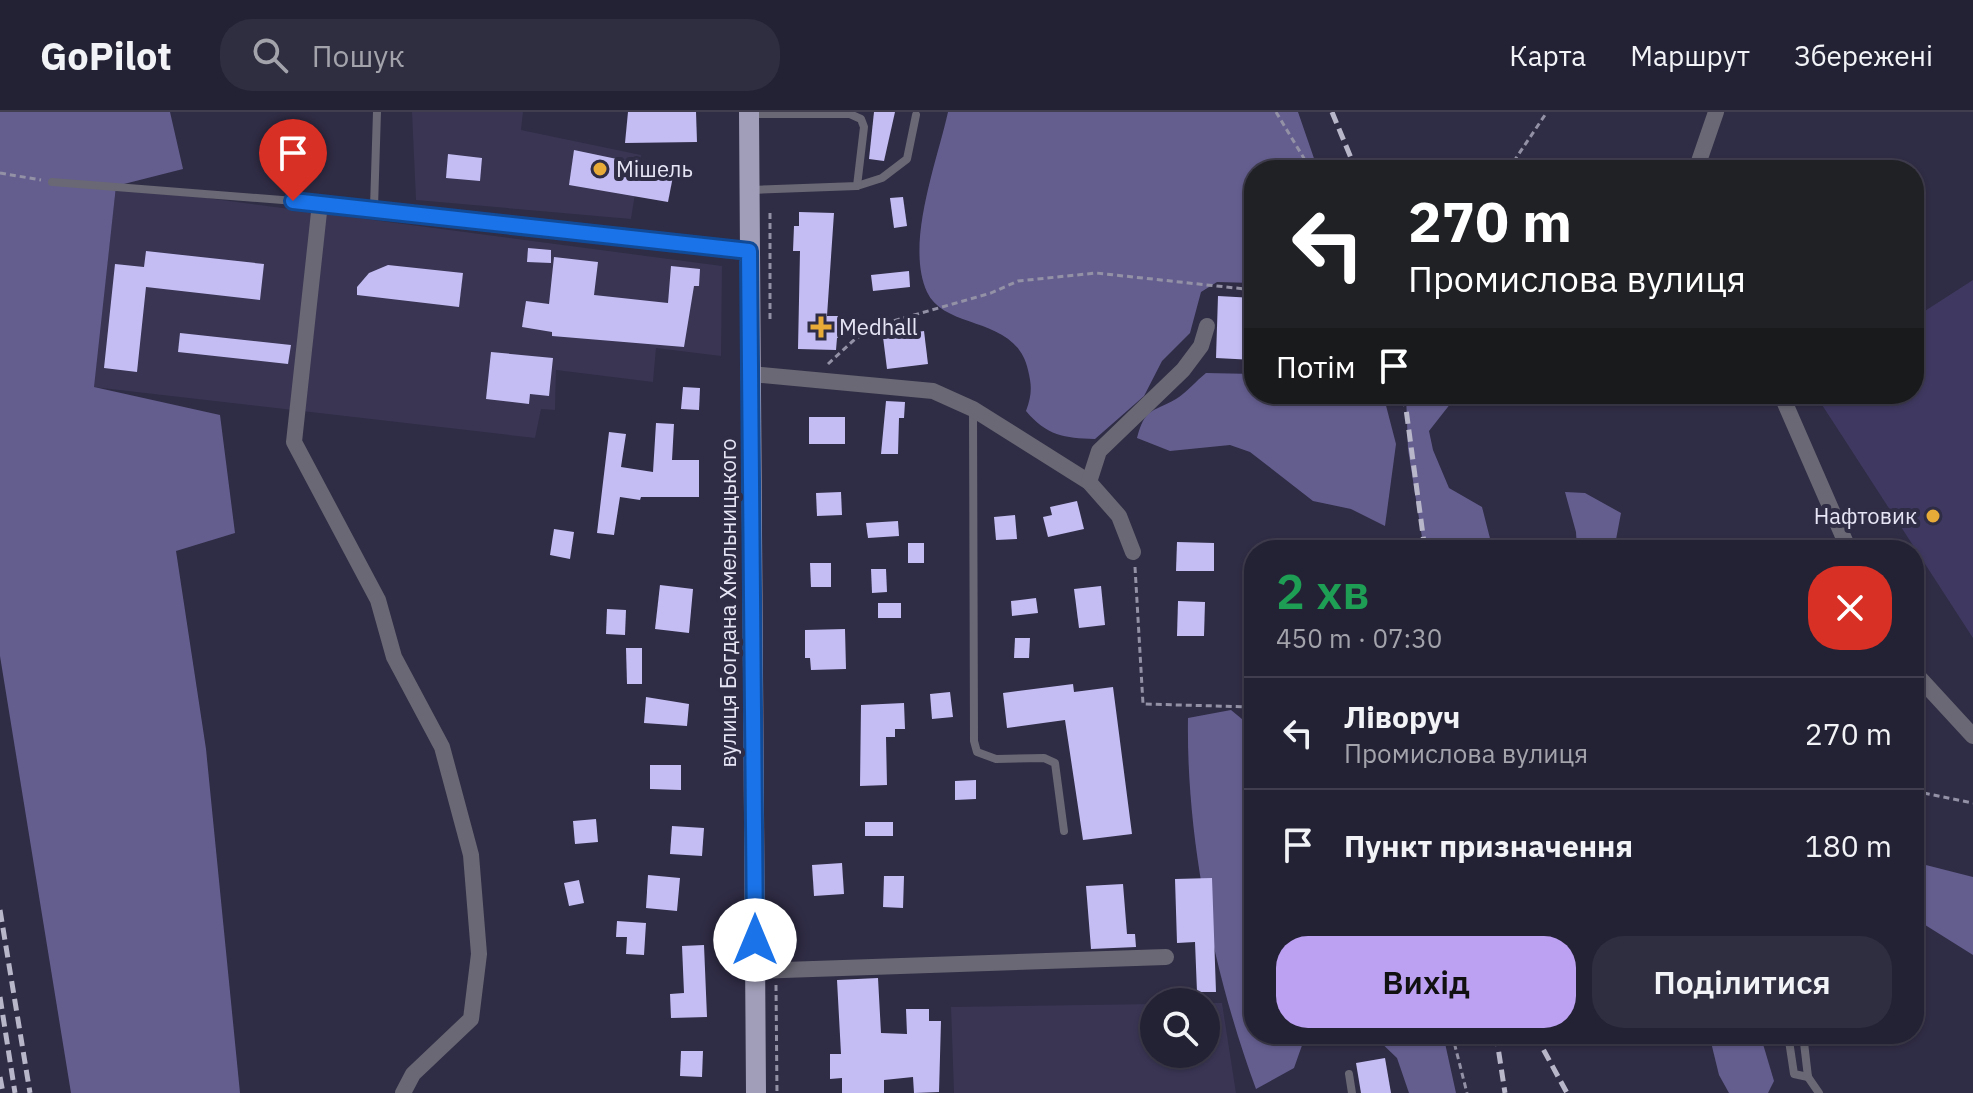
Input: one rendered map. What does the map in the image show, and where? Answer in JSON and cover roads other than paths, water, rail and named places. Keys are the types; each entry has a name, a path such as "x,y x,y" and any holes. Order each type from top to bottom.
{"main road":[{"name":"вулиця Богдана Хмельницького","path":"749,113 756,1093"}],"street":[{"path":"1699,160 1716,112"},
{"path":"403,1093 413,1074 471,1019 479,954 471,855 442,747 394,657 378,600 294,442 320,203 749,251"},
{"path":"1089,482 1099,451 1183,370 1201,346 1207,326"},
{"path":"751,374 933,391 973,409 1089,482 1119,516 1133,552"},
{"path":"1785,404 1845,540"},
{"path":"1924,683 1973,736"},
{"path":"755,971 1166,957"}],"lane":[{"path":"373,209 377,112"},
{"path":"749,113 850,114 861,119 862,160 857,186"},
{"path":"749,190 857,186 890,174 907,159 916,115"},
{"path":"52,182 320,203"},
{"path":"973,409 974,741 977,752 996,759 1044,758 1055,763 1064,831"},
{"path":"1789,1044 1790,1066 1794,1074 1808,1077"},
{"path":"1804,1044 1808,1077 1819,1093"},
{"path":"1349,1074 1352,1093"}],"railway":[{"path":"1332,112 1352,160"},
{"path":"1405,404 1424,540"},
{"path":"0,910 30,1093"},
{"path":"0,997 15,1093"},
{"path":"1498,1044 1505,1093"},
{"path":"1540,1044 1567,1093"},
{"path":"0,1077 3,1093"}],"place":[{"name":"Мішель","path":"600,169"},
{"name":"Medhall","path":"821,327"},
{"name":"Нафтовик","path":"1933,516"}]}
